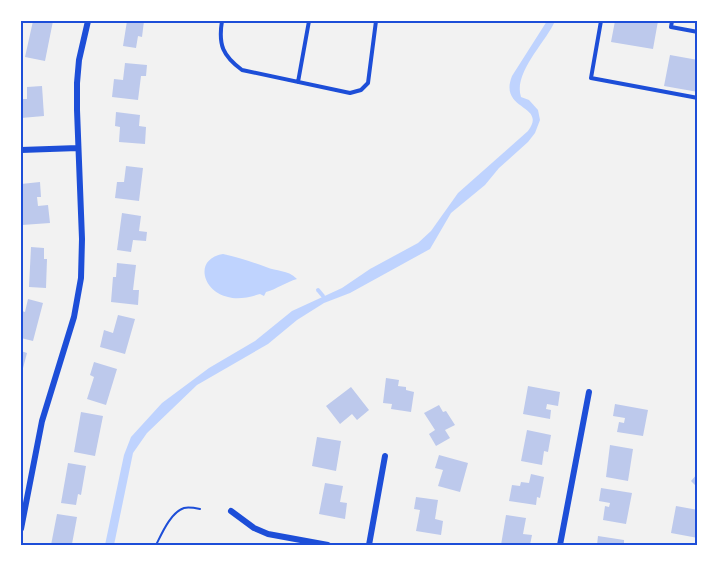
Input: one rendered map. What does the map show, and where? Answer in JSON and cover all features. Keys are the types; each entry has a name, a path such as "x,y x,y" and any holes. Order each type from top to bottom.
{"street":[{"path":"21,530 42,421 79,293 82,258 78,71 88,21"},
{"path":"21,150 78,148"},
{"path":"560,545 589,392"},
{"path":"369,545 385,456"},
{"path":"231,511 254,528 268,534 328,545"}],"lane":[{"path":"222,21 220,42 224,53 242,70 350,93 361,90 368,83 376,21"},
{"path":"298,82 309,21"},
{"path":"601,21 591,78 698,98"},
{"path":"672,21 671,27 698,32"}],"path":[{"path":"156,545 163,530 177,512 185,508 200,509"}],"water":[{"path":"547,21 555,21 526,68 520,88 521,97 529,100 538,110 540,120 535,133 528,142 499,168 485,185 451,213 430,249 350,293 324,303 297,320 268,344 197,385 147,433 133,453 114,545 105,545 124,455 131,437 162,403 209,368 255,341 292,311 342,288 370,269 418,243 431,231 458,193 528,131 532,116 511,96 509,87 512,76"},
{"path":"223,254 286,272 297,279 266,292 264,296 260,294 232,298 219,294 208,283 205,268 214,257"}],"building":[{"path":"33,21 53,21 45,61 25,57"},
{"path":"127,21 144,21 142,37 138,36 136,48 123,46"},
{"path":"615,21 658,21 653,49 611,42"},
{"path":"670,55 698,60 698,92 664,86"},
{"path":"125,63 147,65 146,76 141,76 138,100 112,97 114,79 123,80"},
{"path":"42,86 44,116 21,118 21,99 27,99 27,87"},
{"path":"116,112 140,115 139,126 146,127 145,144 119,142 120,127 115,126"},
{"path":"126,166 143,168 139,201 115,198 117,182 124,182"},
{"path":"40,182 41,197 37,197 38,206 48,205 50,223 22,225 21,184"},
{"path":"122,213 141,216 139,231 147,232 146,241 133,240 131,252 117,250"},
{"path":"31,247 44,248 44,259 47,259 46,288 29,287"},
{"path":"117,263 136,265 133,290 139,290 138,305 111,302 113,277 116,277"},
{"path":"28,299 43,303 33,341 21,338 21,313 25,312"},
{"path":"118,315 135,319 125,354 100,347 104,330 113,333"},
{"path":"21,351 27,353 22,372 21,371"},
{"path":"94,362 117,369 106,405 87,399 94,377 90,375"},
{"path":"386,378 399,380 398,386 406,387 406,390 414,392 411,412 391,409 392,404 383,403"},
{"path":"528,386 560,392 558,406 547,404 546,409 551,410 550,419 523,414"},
{"path":"351,387 369,410 357,420 352,414 340,424 326,406"},
{"path":"615,404 648,410 643,436 617,432 619,422 624,423 625,418 613,416"},
{"path":"439,405 455,425 445,430 450,438 436,446 429,434 435,430 424,413"},
{"path":"81,412 103,416 95,456 74,452"},
{"path":"527,430 551,435 548,452 544,451 542,465 521,461"},
{"path":"317,437 341,441 336,471 312,466"},
{"path":"610,445 633,449 628,481 606,477"},
{"path":"439,455 468,463 460,492 438,486 443,470 435,468"},
{"path":"68,463 86,466 81,495 78,494 76,505 61,503"},
{"path":"698,473 698,488 691,481"},
{"path":"531,474 544,477 540,498 537,497 536,505 509,501 512,485 520,486 521,482 529,483"},
{"path":"325,483 343,486 340,502 347,503 345,519 319,514"},
{"path":"601,488 632,493 626,524 603,520 605,506 609,507 610,503 599,501"},
{"path":"416,497 438,500 435,519 443,521 441,535 416,531 420,510 414,509"},
{"path":"676,506 698,510 698,538 671,533"},
{"path":"57,514 77,517 72,544 51,545"},
{"path":"506,515 526,518 523,534 532,535 530,545 501,545"},
{"path":"598,536 624,540 624,545 597,545"}],"waterway":[{"path":"318,290 323,296"}]}
